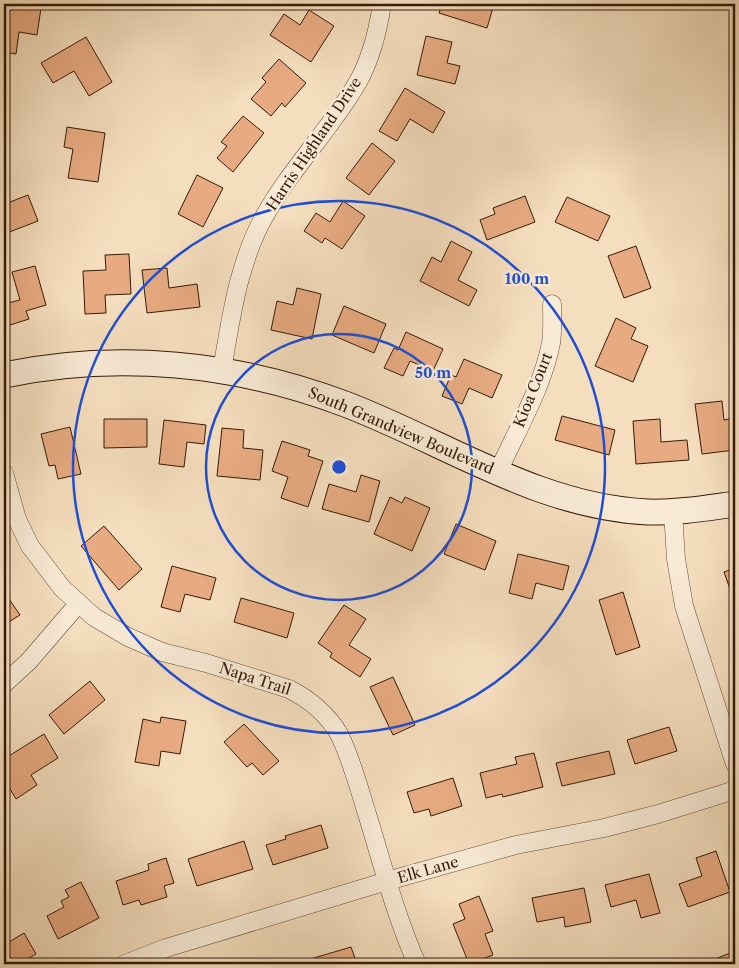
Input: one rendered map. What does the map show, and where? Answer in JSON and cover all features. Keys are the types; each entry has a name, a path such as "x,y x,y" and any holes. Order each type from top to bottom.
{"street":[{"name":"Harris Highland Drive","path":"222,370 238,282 248,251 278,193 360,78 376,38 382,4"},
{"name":"Kioa Court","path":"498,472 541,379 552,340 552,304"},
{"name":"South Grandview Boulevard","path":"4,375 50,367 109,363 151,363 222,370 296,387 346,404 548,493 582,503 614,509 673,512 735,504"},
{"name":"Napa Trail","path":"4,473 17,519 30,546 62,588 78,604 109,627 128,637 162,652 206,663 289,689 301,695 323,713 338,733 353,766 387,881 417,964"},
{"path":"673,512 676,559 684,606 735,764"},
{"path":"4,684 29,661 78,604"},
{"name":"Elk Lane","path":"125,964 166,948 387,881 516,845 604,828 735,790"}],"building":[{"path":"4,4 41,8 37,35 19,32 16,54 4,52"},
{"path":"442,4 494,4 487,28 439,13"},
{"path":"309,10 334,26 311,62 270,35 284,14 300,25"},
{"path":"426,36 452,42 447,63 460,66 455,84 417,75"},
{"path":"86,37 112,82 89,96 74,71 53,83 41,63"},
{"path":"279,59 306,83 285,107 282,103 271,116 251,99 266,82 262,78"},
{"path":"405,88 445,112 433,133 410,119 397,141 379,131"},
{"path":"243,116 264,133 233,172 217,158 227,146 221,142"},
{"path":"67,127 105,133 98,182 68,178 73,149 64,147"},
{"path":"372,143 395,161 369,195 346,178"},
{"path":"197,175 223,188 203,227 178,214"},
{"path":"28,195 38,221 4,234 4,199 9,198 10,202"},
{"path":"525,196 535,222 487,240 480,220 495,214 493,208"},
{"path":"567,197 610,216 598,241 555,222"},
{"path":"343,201 365,216 342,249 325,238 322,243 304,231 316,213 330,222"},
{"path":"451,241 472,252 458,280 477,290 469,306 420,281 432,257 441,262"},
{"path":"636,246 651,288 624,298 608,256"},
{"path":"129,254 131,294 105,295 106,313 85,314 83,271 106,270 105,255"},
{"path":"35,266 46,305 26,311 29,319 10,325 4,304 20,300 12,272"},
{"path":"167,268 169,288 197,284 200,307 147,313 142,270"},
{"path":"297,288 321,294 312,339 271,330 277,301 293,305"},
{"path":"344,306 386,324 374,353 332,335"},
{"path":"616,318 636,328 631,339 648,346 633,382 595,366"},
{"path":"406,332 443,349 433,371 410,361 403,376 384,368 394,348 398,350"},
{"path":"464,359 502,375 492,398 469,388 462,404 442,396 451,375 456,377"},
{"path":"722,401 724,420 735,418 735,450 702,454 695,404"},
{"path":"562,416 615,430 609,455 555,440"},
{"path":"104,419 147,419 147,447 104,448"},
{"path":"660,419 661,442 687,440 689,460 636,464 633,421"},
{"path":"164,420 206,425 204,444 187,442 184,467 159,464"},
{"path":"70,427 81,474 58,479 55,465 49,466 41,434"},
{"path":"222,428 244,430 243,448 263,450 260,480 217,476"},
{"path":"282,441 310,450 308,456 323,461 308,507 281,498 288,477 272,471"},
{"path":"361,475 380,481 369,522 322,509 329,484 356,492"},
{"path":"390,497 402,503 405,497 430,508 412,551 374,534"},
{"path":"456,524 496,541 485,570 444,554"},
{"path":"104,526 142,569 119,590 81,546"},
{"path":"518,554 569,566 563,590 536,583 532,599 509,593"},
{"path":"172,566 216,578 210,600 185,594 180,612 161,607"},
{"path":"735,568 735,603 724,572"},
{"path":"623,592 640,647 616,655 599,600"},
{"path":"7,596 20,615 4,625 4,598"},
{"path":"241,598 294,613 287,638 234,622"},
{"path":"344,605 366,619 349,645 371,659 360,677 330,657 332,653 318,643"},
{"path":"393,677 415,725 393,735 370,687"},
{"path":"90,681 105,700 64,734 49,715"},
{"path":"161,717 186,721 180,754 161,751 159,766 135,762 143,719 160,723"},
{"path":"244,724 279,761 263,775 252,763 247,767 224,742"},
{"path":"669,727 677,751 635,764 627,740"},
{"path":"44,734 58,758 31,775 37,785 16,799 4,779 4,759"},
{"path":"609,751 615,774 562,786 556,763"},
{"path":"534,753 543,787 503,797 502,794 486,798 480,773 517,764 515,757"},
{"path":"453,778 462,806 431,816 429,809 414,813 407,792"},
{"path":"321,825 328,848 273,865 266,845 286,839 285,836"},
{"path":"244,841 253,869 197,886 188,859"},
{"path":"716,851 730,892 688,907 679,884 702,876 696,858"},
{"path":"166,858 174,883 164,886 167,897 141,905 139,900 123,905 116,881 149,870 148,864"},
{"path":"649,874 660,913 641,918 636,900 611,907 605,885"},
{"path":"81,882 99,918 58,939 47,916 64,907 61,901 69,897 65,890"},
{"path":"584,888 591,922 565,927 564,917 537,922 532,898"},
{"path":"479,896 493,931 485,934 493,955 469,964 453,924 465,919 459,904"},
{"path":"24,933 36,954 19,964 4,964 4,945"},
{"path":"351,947 357,964 309,964 307,960"},
{"path":"735,951 735,964 703,964"}]}
